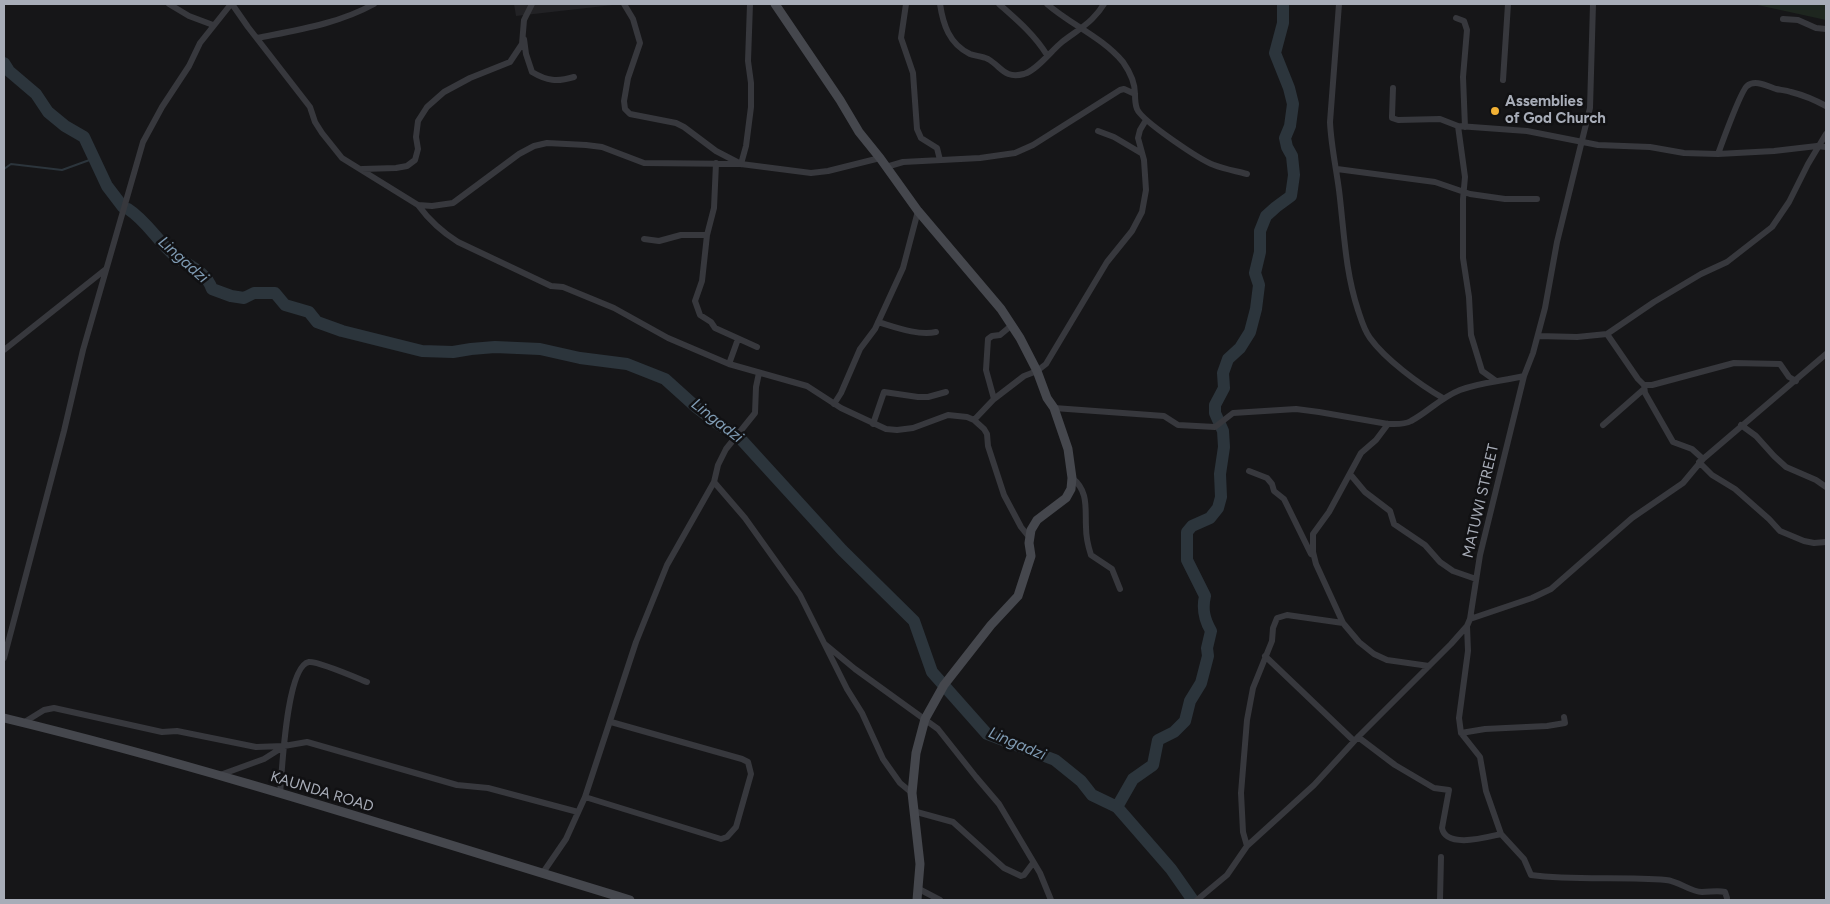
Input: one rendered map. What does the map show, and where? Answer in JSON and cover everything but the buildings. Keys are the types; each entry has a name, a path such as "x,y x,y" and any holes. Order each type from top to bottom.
{"street":[{"path":"169,4 189,16 213,25"},
{"path":"4,658 64,431 83,350 143,142 162,106 189,66 200,42 231,4 310,107 315,122 342,158 418,205 427,217 458,242 551,286 563,287 614,308 668,338 729,364 807,386 834,404 886,429 912,428 948,415 967,417 974,420 987,434 988,446 1004,495 1021,527 1029,537"},
{"path":"257,38 327,23 356,13 374,4"},
{"path":"532,4 524,20 526,54 532,72 554,81 574,77"},
{"path":"624,4 632,19 640,43 630,70 623,105 627,112 676,123 716,151 741,164"},
{"path":"741,164 746,146 751,107 751,83 748,61 750,4"},
{"path":"775,4 840,100 859,132 918,210 1001,309 1012,325 1037,371 1044,393 1054,408 1070,458 1072,478 1066,498 1037,520 1030,530 1031,556 1018,596 990,625 944,685 925,719 916,753 912,792 919,848 917,900"},
{"path":"906,4 901,38 913,73 917,129 921,138 937,148 940,160"},
{"path":"940,4 942,19 947,33 955,43 969,54 988,60 1004,73 1014,75 1025,74 1034,69 1047,55 1092,19 1104,4"},
{"path":"999,4 1024,25 1037,39 1047,55"},
{"path":"1047,4 1100,40 1123,62 1133,80 1136,106 1146,120 1198,158 1214,165 1247,174"},
{"path":"1339,4 1330,122 1331,140 1337,169 1346,262 1356,301 1369,336 1417,382 1443,398"},
{"path":"1503,80 1508,4"},
{"name":"MATUWI STREET","path":"1197,900 1227,875 1247,846 1314,786 1356,739 1467,626 1470,619 1480,555 1524,376 1538,336 1545,308 1557,242 1590,108 1593,4"},
{"path":"1456,18 1464,21 1467,30 1464,77 1465,127"},
{"path":"1783,19 1798,20 1816,28 1826,29"},
{"path":"358,169 396,168 407,166 415,160 418,149 416,137 418,121 427,107 444,92 470,78 510,62 524,38"},
{"path":"1718,154 1726,130 1745,87 1753,83 1766,84 1776,89 1790,91 1816,100 1826,106"},
{"path":"1393,88 1392,118 1398,120 1440,119 1465,127 1528,131 1615,146 1650,147 1684,152 1718,154 1774,151 1817,146 1826,147"},
{"path":"886,167 903,162 980,158 1015,153 1033,145 1120,90 1124,89 1135,94"},
{"path":"974,420 994,399 1024,376 1037,371 1046,364 1107,262 1126,240 1138,221 1145,201 1146,190 1144,160 1138,138 1146,120"},
{"path":"1458,126 1466,177 1463,258 1469,297 1471,335 1482,371 1496,381"},
{"path":"1098,131 1114,137 1141,153"},
{"path":"1538,336 1577,337 1607,334 1654,302 1701,274 1727,262 1772,227 1789,202 1817,146 1826,134"},
{"path":"418,205 432,206 453,203 519,154 540,144 602,147 644,163 741,164 811,172 828,171 880,158"},
{"path":"716,163 714,208 707,235 702,281 696,297 698,312 711,322 715,328 757,347"},
{"path":"1337,169 1435,182 1464,192 1505,198 1537,199"},
{"path":"834,404 841,393 860,349 878,322 902,268 918,210"},
{"path":"644,239 659,241 681,235 707,235"},
{"path":"4,350 107,269"},
{"path":"878,322 928,333 936,332"},
{"path":"994,399 986,370 988,339 992,336 1000,335 1012,325"},
{"path":"1607,334 1644,387 1673,442 1692,449 1712,475 1735,490 1780,531 1804,541 1814,543 1826,542"},
{"path":"729,364 738,339"},
{"path":"1470,619 1532,598 1551,589 1632,518 1683,483 1701,460 1796,382 1826,354"},
{"path":"1603,425 1644,387 1734,363 1780,364 1789,378 1796,382"},
{"path":"542,874 559,850 585,797 636,642 664,572 714,482 718,465 726,449 755,413 756,387 759,373"},
{"path":"1054,408 1164,416 1178,425 1215,427 1233,413 1302,410 1388,424 1411,421 1443,398 1470,387 1524,376"},
{"path":"873,424 884,392 918,397 928,397 946,392"},
{"path":"1316,564 1313,552 1313,534 1329,512 1364,450 1376,440 1388,424"},
{"path":"1742,425 1756,436 1786,467 1816,480 1826,487"},
{"path":"1249,471 1270,480 1274,491 1284,499 1343,623 1359,642 1387,660 1429,666"},
{"path":"1350,474 1366,492 1390,511 1392,521 1397,527 1425,545 1440,562 1453,571 1476,579"},
{"path":"1072,478 1082,488 1084,495 1086,536 1092,555 1112,569 1120,589"},
{"path":"714,482 745,518 800,595 862,713 883,759 900,783 912,792"},
{"path":"1247,846 1243,832 1242,793 1247,720 1253,688 1272,641 1277,618 1294,615 1343,623"},
{"path":"1467,626 1468,651 1459,718 1461,734 1480,757 1486,791 1501,834 1524,859 1531,875 1552,878 1593,877 1669,880 1702,892 1716,890 1725,892 1728,898"},
{"path":"825,644 855,669 938,729 999,804 1033,863 1051,900"},
{"path":"1265,656 1356,739 1434,788 1449,790 1442,828 1448,838 1473,840 1501,834"},
{"path":"280,794 284,731 296,680 304,664 314,662 367,682"},
{"path":"23,723 44,710 54,708 162,732 177,731 256,747 284,746 299,742 312,743 457,785 488,788 578,812"},
{"path":"1461,734 1485,729 1547,726 1565,723 1564,717"},
{"name":"KAUNDA ROAD","path":"4,718 146,754 219,775 630,900"},
{"path":"585,797 721,839 727,837 736,827 751,774 748,762 611,722"},
{"path":"219,775 264,759 284,746"},
{"path":"913,811 953,822 1004,868 1021,876 1024,875 1033,863"},
{"path":"1440,857 1440,900"},
{"path":"918,890 940,900"}],"shaded area":[{"path":"514,4 622,4 516,16"},
{"path":"1753,4 1826,4 1826,20"}],"waterway":[{"path":"1117,807 1133,779 1153,765 1158,740 1174,732 1185,721 1190,701 1201,683 1208,656 1207,648 1211,631 1204,614 1205,596 1187,560 1187,532 1192,526 1210,518 1218,508 1221,497 1220,474 1224,447 1223,431 1215,413 1215,405 1224,388 1223,373 1228,359 1240,348 1250,332 1256,309 1259,285 1255,273 1260,252 1260,231 1266,216 1291,196 1294,175 1292,156 1285,138 1290,126 1293,104 1289,88 1275,53 1283,23 1283,4"},
{"path":"4,63 9,71 36,94 48,112 65,126 84,137 107,186 123,207"},
{"path":"4,169 11,164 62,170 95,158"},
{"name":"Lingadzi","path":"128,209 141,219 175,256 201,273 212,289 231,296 244,298 254,293 275,293 285,305 309,312 317,322 342,331 422,351 453,352 495,347 540,349 580,358 627,364 665,379 696,407 738,436 842,550 914,621 932,672 987,734 1055,760 1081,781 1092,795 1117,807 1171,869 1192,899"}],"place":[{"name":"Assemblies of God Church","path":"1495,111"}]}
